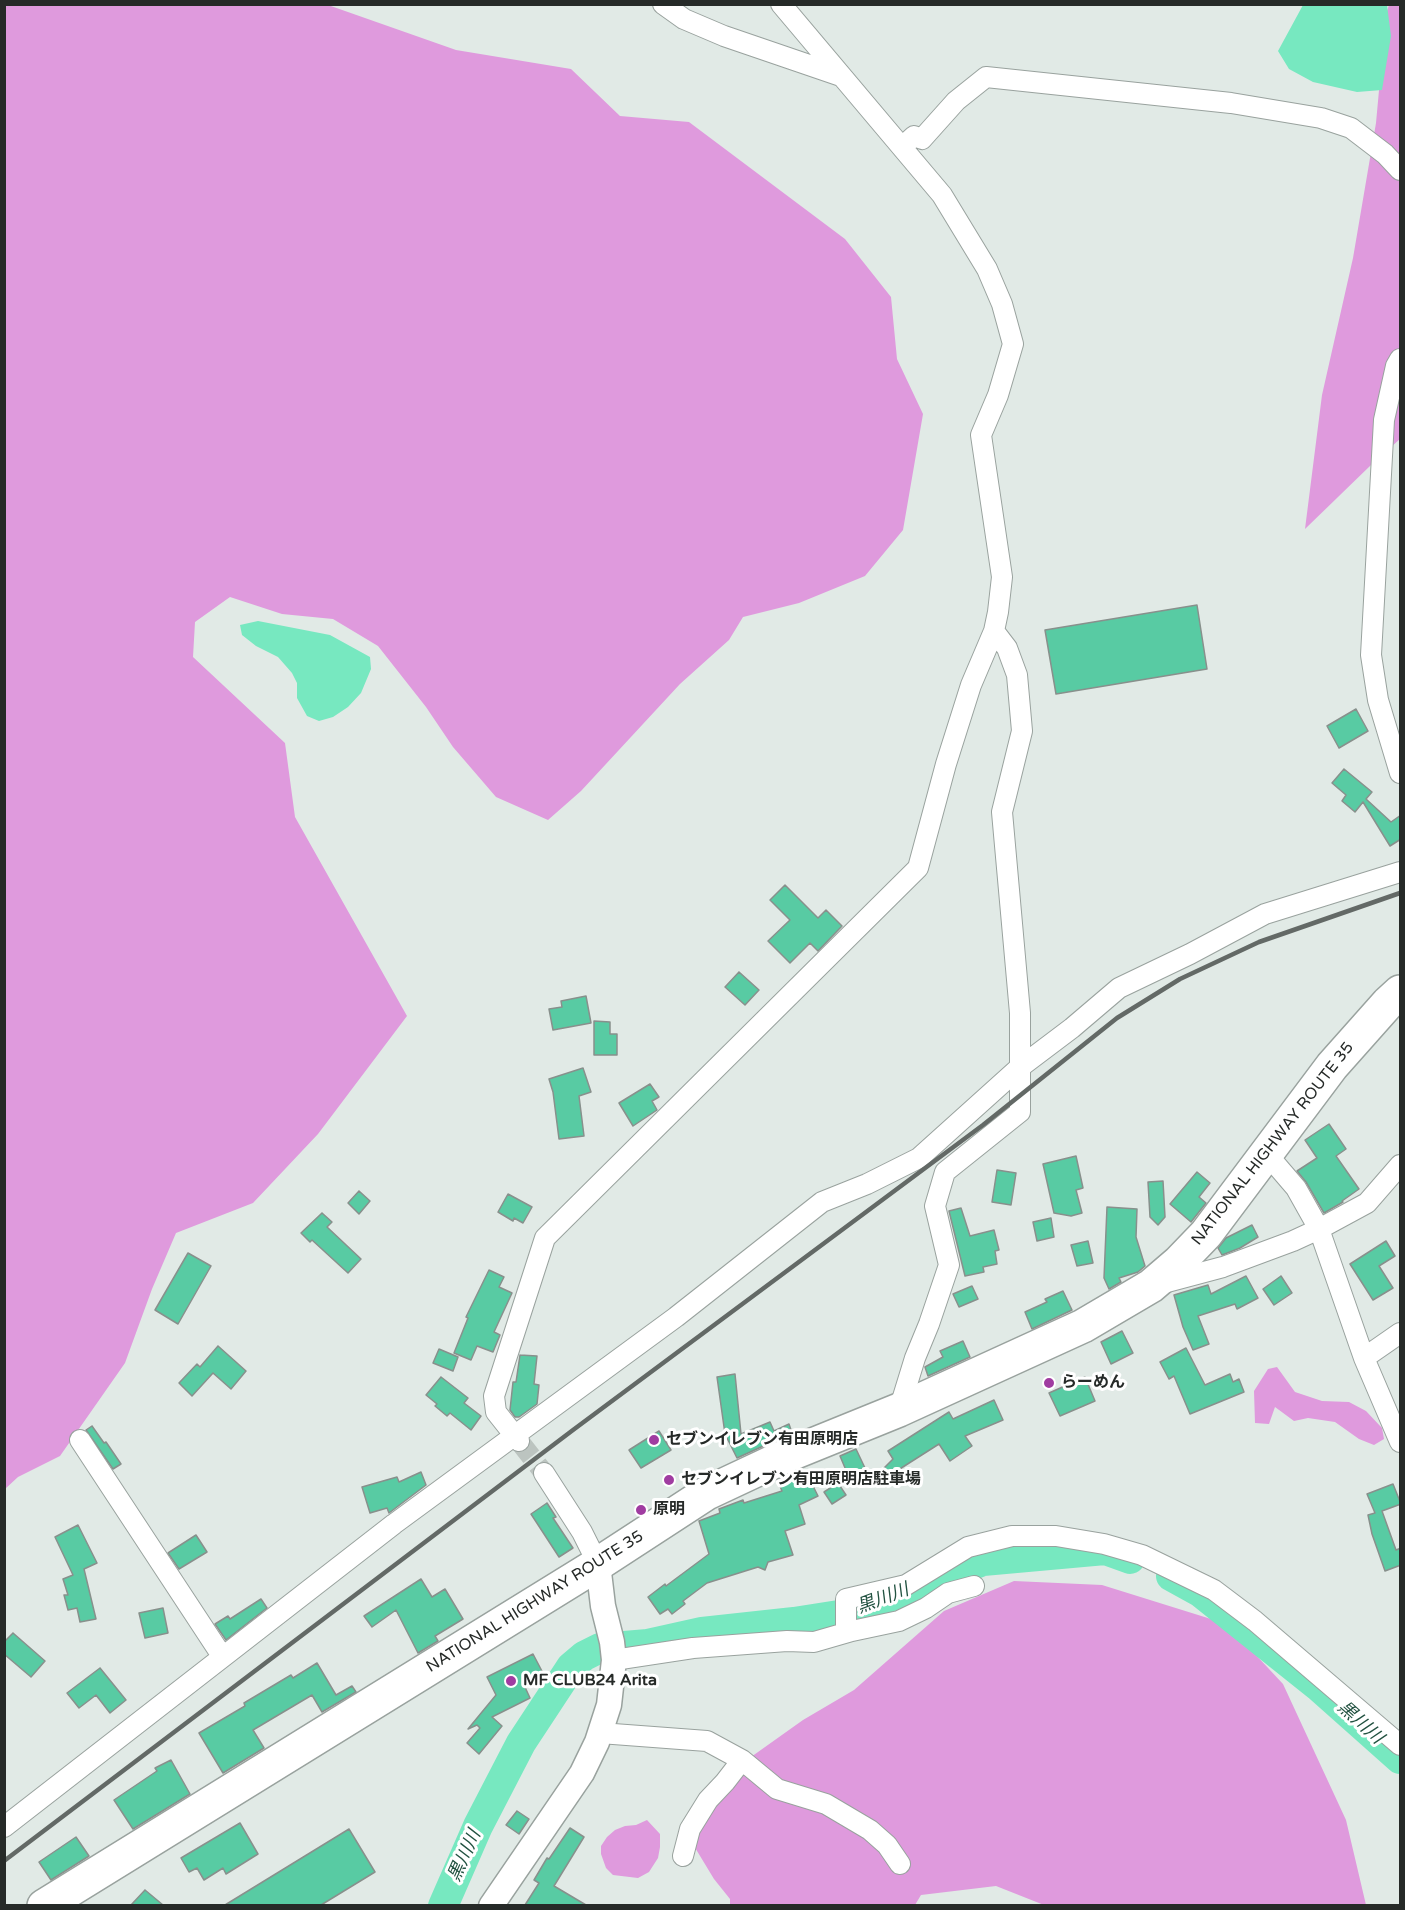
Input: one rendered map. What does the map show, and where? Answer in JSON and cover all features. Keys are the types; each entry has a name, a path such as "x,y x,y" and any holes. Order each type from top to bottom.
{"highway":[{"name":"NATIONAL HIGHWAY ROUTE 35","path":"44,1905 598,1564 707,1493 788,1455 898,1410 1083,1326 1151,1286 1206,1234 1332,1066 1388,1003 1401,992"}],"street":[{"path":"663,4 684,19 724,36 844,77"},
{"path":"517,1438 495,1412 494,1396 544,1238 918,868 946,764 971,685 994,631 998,612 1002,577 981,435 998,395 1013,344 1002,304 987,269 942,195 782,4"},
{"path":"902,147 914,136 922,139 956,101 986,78 1231,104 1321,118 1350,128 1385,154 1401,170"},
{"path":"1401,359 1396,366 1384,420 1371,655 1378,700 1401,773"},
{"path":"898,1410 948,1264 935,1206 945,1172 1020,1112 1020,1013 1002,812 1022,731 1017,675 1007,648 994,631"},
{"path":"4,1827 394,1524 517,1438 822,1202 867,1184 919,1158 1019,1068 1072,1028 1119,988 1190,954 1264,914 1401,872"},
{"path":"1266,1153 1296,1188 1318,1228 1364,1358 1401,1442"},
{"path":"1151,1286 1223,1267 1293,1241 1367,1203 1401,1165"},
{"path":"1364,1358 1401,1333"},
{"path":"80,1440 222,1656"},
{"path":"492,1905 582,1773 600,1733 609,1705 614,1660 603,1606 598,1564 582,1532 544,1473"},
{"path":"846,1632 846,1599 906,1585 968,1547 1012,1536 1056,1536 1104,1544 1142,1555 1214,1590 1401,1745"},
{"path":"614,1660 693,1648 787,1641 814,1642 846,1632 899,1621 926,1608 948,1593 974,1586"},
{"path":"600,1733 707,1741 742,1760 777,1789 826,1804 870,1830 887,1845 900,1864"},
{"path":"683,1856 690,1829 708,1800 742,1760"}],"shaded area":[{"path":"5,5 328,5 456,50 571,69 620,116 689,122 845,239 891,297 897,359 923,414 903,530 865,576 799,603 743,617 729,640 680,684 581,791 548,820 496,797 453,747 426,707 378,646 333,619 282,614 230,597 195,622 193,657 285,743 295,817 407,1016 318,1134 253,1203 176,1233 152,1289 125,1363 60,1456 18,1477 5,1489"},
{"path":"1303,5 1387,5 1391,36 1382,90 1357,92 1313,82 1289,69 1278,51"},
{"path":"1389,5 1400,5 1400,439 1305,529 1322,395 1353,258 1376,123 1386,14"},
{"path":"258,621 330,635 370,657 371,669 361,693 348,707 333,717 319,721 307,716 297,698 297,683 292,673 278,657 256,646 242,635 240,625"},
{"path":"1277,1367 1295,1392 1322,1401 1349,1402 1366,1411 1382,1428 1384,1439 1374,1445 1359,1439 1335,1422 1308,1418 1294,1421 1275,1407 1269,1424 1255,1423 1254,1391 1268,1369"},
{"path":"1014,1581 1102,1585 1227,1624 1283,1684 1346,1820 1366,1905 1044,1905 996,1886 921,1895 915,1905 730,1905 730,1899 714,1879 694,1846 708,1813 751,1757 803,1720 854,1690 944,1611"},
{"path":"647,1820 660,1834 658,1858 649,1872 638,1878 613,1875 606,1868 601,1846 615,1830"}],"building":[{"path":"1197,605 1207,669 1056,694 1045,630"},
{"path":"1356,709 1368,731 1339,748 1327,726"},
{"path":"1344,769 1372,792 1366,799 1391,822 1401,815 1401,839 1390,846 1363,802 1355,812 1342,801 1346,795 1332,783"},
{"path":"785,885 818,918 826,910 842,926 818,951 810,943 790,963 768,941 790,920 770,900"},
{"path":"739,972 759,990 745,1005 725,987"},
{"path":"586,996 591,1023 553,1030 549,1009 562,1007 561,1001"},
{"path":"594,1021 610,1022 610,1034 617,1034 617,1055 594,1055"},
{"path":"583,1068 591,1092 579,1096 584,1136 559,1139 553,1092 549,1079"},
{"path":"650,1084 659,1097 652,1101 657,1110 633,1126 619,1103"},
{"path":"1329,1124 1346,1149 1336,1156 1359,1189 1324,1213 1297,1171 1317,1158 1305,1140"},
{"path":"1076,1156 1083,1188 1076,1190 1082,1213 1071,1216 1054,1213 1043,1164"},
{"path":"997,1170 1016,1173 1011,1205 992,1202"},
{"path":"1197,1172 1210,1183 1199,1197 1206,1203 1191,1222 1170,1204"},
{"path":"1163,1181 1165,1217 1158,1225 1150,1217 1148,1182"},
{"path":"359,1191 370,1201 359,1214 348,1203"},
{"path":"508,1194 532,1207 523,1223 514,1218 513,1221 498,1212"},
{"path":"1107,1207 1137,1209 1136,1237 1145,1266 1138,1272 1119,1278 1121,1282 1109,1289 1104,1278"},
{"path":"961,1208 970,1236 994,1230 999,1250 995,1251 997,1264 983,1267 984,1272 965,1276 949,1211"},
{"path":"322,1213 332,1222 327,1227 361,1259 348,1273 301,1233"},
{"path":"1051,1218 1054,1237 1037,1241 1033,1222"},
{"path":"1252,1225 1258,1237 1222,1255 1218,1248 1226,1238"},
{"path":"1088,1241 1093,1263 1077,1266 1071,1245"},
{"path":"1386,1241 1395,1256 1379,1266 1393,1288 1373,1300 1350,1264"},
{"path":"188,1253 211,1266 178,1324 155,1310"},
{"path":"489,1270 504,1277 499,1287 512,1293 494,1332 500,1335 493,1352 477,1346 471,1360 454,1353 468,1318 466,1317"},
{"path":"1246,1276 1258,1298 1237,1309 1235,1304 1198,1316 1209,1344 1193,1350 1183,1327 1174,1295 1208,1285 1211,1294"},
{"path":"1281,1276 1292,1293 1274,1305 1263,1289"},
{"path":"972,1286 978,1299 959,1307 953,1294"},
{"path":"1063,1291 1072,1310 1032,1329 1025,1312 1047,1302 1045,1299"},
{"path":"1122,1331 1133,1353 1111,1364 1101,1342"},
{"path":"963,1341 970,1357 928,1376 925,1367 943,1357 940,1351"},
{"path":"218,1346 246,1371 231,1389 213,1373 192,1396 179,1383 197,1364 200,1367"},
{"path":"1186,1348 1205,1385 1230,1374 1233,1382 1239,1379 1244,1392 1190,1414 1174,1376 1169,1379 1160,1362"},
{"path":"439,1349 458,1357 453,1371 433,1363"},
{"path":"520,1355 537,1356 534,1384 539,1385 537,1404 519,1417 515,1417 510,1410 513,1382 516,1382"},
{"path":"735,1374 741,1434 770,1422 774,1431 789,1424 792,1433 737,1458 725,1434 717,1377"},
{"path":"441,1377 468,1398 464,1403 481,1416 471,1430 450,1413 447,1416 426,1395"},
{"path":"1085,1377 1095,1401 1060,1416 1049,1393"},
{"path":"994,1400 1003,1420 965,1436 972,1446 950,1461 939,1444 895,1472 898,1475 886,1487 881,1481 875,1485 871,1481 893,1459 888,1451 949,1412 953,1419"},
{"path":"92,1426 121,1464 113,1469 86,1430"},
{"name":"セブンイレブン有田原明店","path":"659,1431 671,1450 641,1468 629,1450"},
{"path":"856,1449 865,1468 848,1475 840,1456"},
{"path":"421,1472 426,1485 389,1513 387,1508 370,1513 362,1487 397,1477 399,1482"},
{"path":"807,1474 818,1496 799,1505 805,1524 785,1531 793,1555 768,1562 765,1570 758,1567 707,1583 683,1601 685,1604 672,1614 668,1609 660,1614 648,1597 709,1554 699,1521 720,1513 719,1509 743,1500 744,1503 782,1491 779,1484 792,1479 793,1481"},
{"path":"838,1483 846,1495 832,1504 824,1492"},
{"path":"1393,1484 1401,1504 1382,1511 1396,1550 1401,1548 1401,1565 1385,1571 1372,1534 1368,1515 1375,1513 1367,1494"},
{"path":"547,1503 556,1517 553,1518 573,1548 559,1557 531,1514"},
{"path":"78,1525 97,1563 84,1569 96,1619 80,1622 77,1608 68,1610 64,1595 68,1595 63,1579 73,1575 55,1537"},
{"path":"196,1535 207,1552 179,1569 168,1553"},
{"path":"421,1579 432,1597 445,1589 463,1619 435,1636 438,1641 418,1653 396,1610 372,1627 364,1616"},
{"path":"261,1599 267,1608 226,1640 215,1624 228,1616 230,1619"},
{"path":"163,1608 168,1633 145,1638 139,1613"},
{"path":"13,1633 45,1661 31,1677 4,1654 4,1642"},
{"name":"MF CLUB24 Arita","path":"533,1654 544,1675 524,1685 530,1698 492,1717 502,1726 479,1754 467,1743 480,1728 477,1725 468,1729 496,1695 487,1677"},
{"path":"317,1663 336,1695 352,1686 356,1692 322,1712 312,1695 253,1730 264,1748 223,1773 199,1733 291,1675 293,1678"},
{"path":"100,1668 126,1700 110,1713 96,1695 79,1708 67,1693"},
{"path":"171,1760 190,1794 133,1829 114,1800 157,1771 155,1768"},
{"path":"517,1811 529,1819 519,1834 506,1825"},
{"path":"240,1823 258,1854 226,1874 223,1868 204,1880 197,1868 189,1872 181,1858"},
{"path":"570,1828 584,1837 554,1886 586,1905 525,1905 539,1883 534,1880 547,1858 549,1859"},
{"path":"349,1829 375,1872 321,1905 225,1905"},
{"path":"76,1837 89,1856 51,1880 39,1862"},
{"path":"145,1890 163,1905 131,1905"}],"waterway":[{"name":"黒川川","path":"443,1906 478,1826 521,1743 571,1667 584,1656 600,1648 648,1644 702,1632 845,1614 983,1561 1105,1550 1130,1559"},
{"name":"黒川川","path":"1171,1576 1200,1592 1319,1687 1400,1759"}],"tunnel":[{"path":"519,1441 544,1473"}],"railway":[{"path":"4,1861 573,1430 983,1125 1117,1018 1180,979 1259,942 1400,893"}],"place":[{"name":"らーめん","path":"1049,1383"},
{"name":"セブンイレブン有田原明店","path":"654,1440"},
{"name":"セブンイレブン有田原明店駐車場","path":"669,1480"},
{"name":"原明","path":"641,1510"},
{"name":"MF CLUB24 Arita","path":"511,1681"}]}
